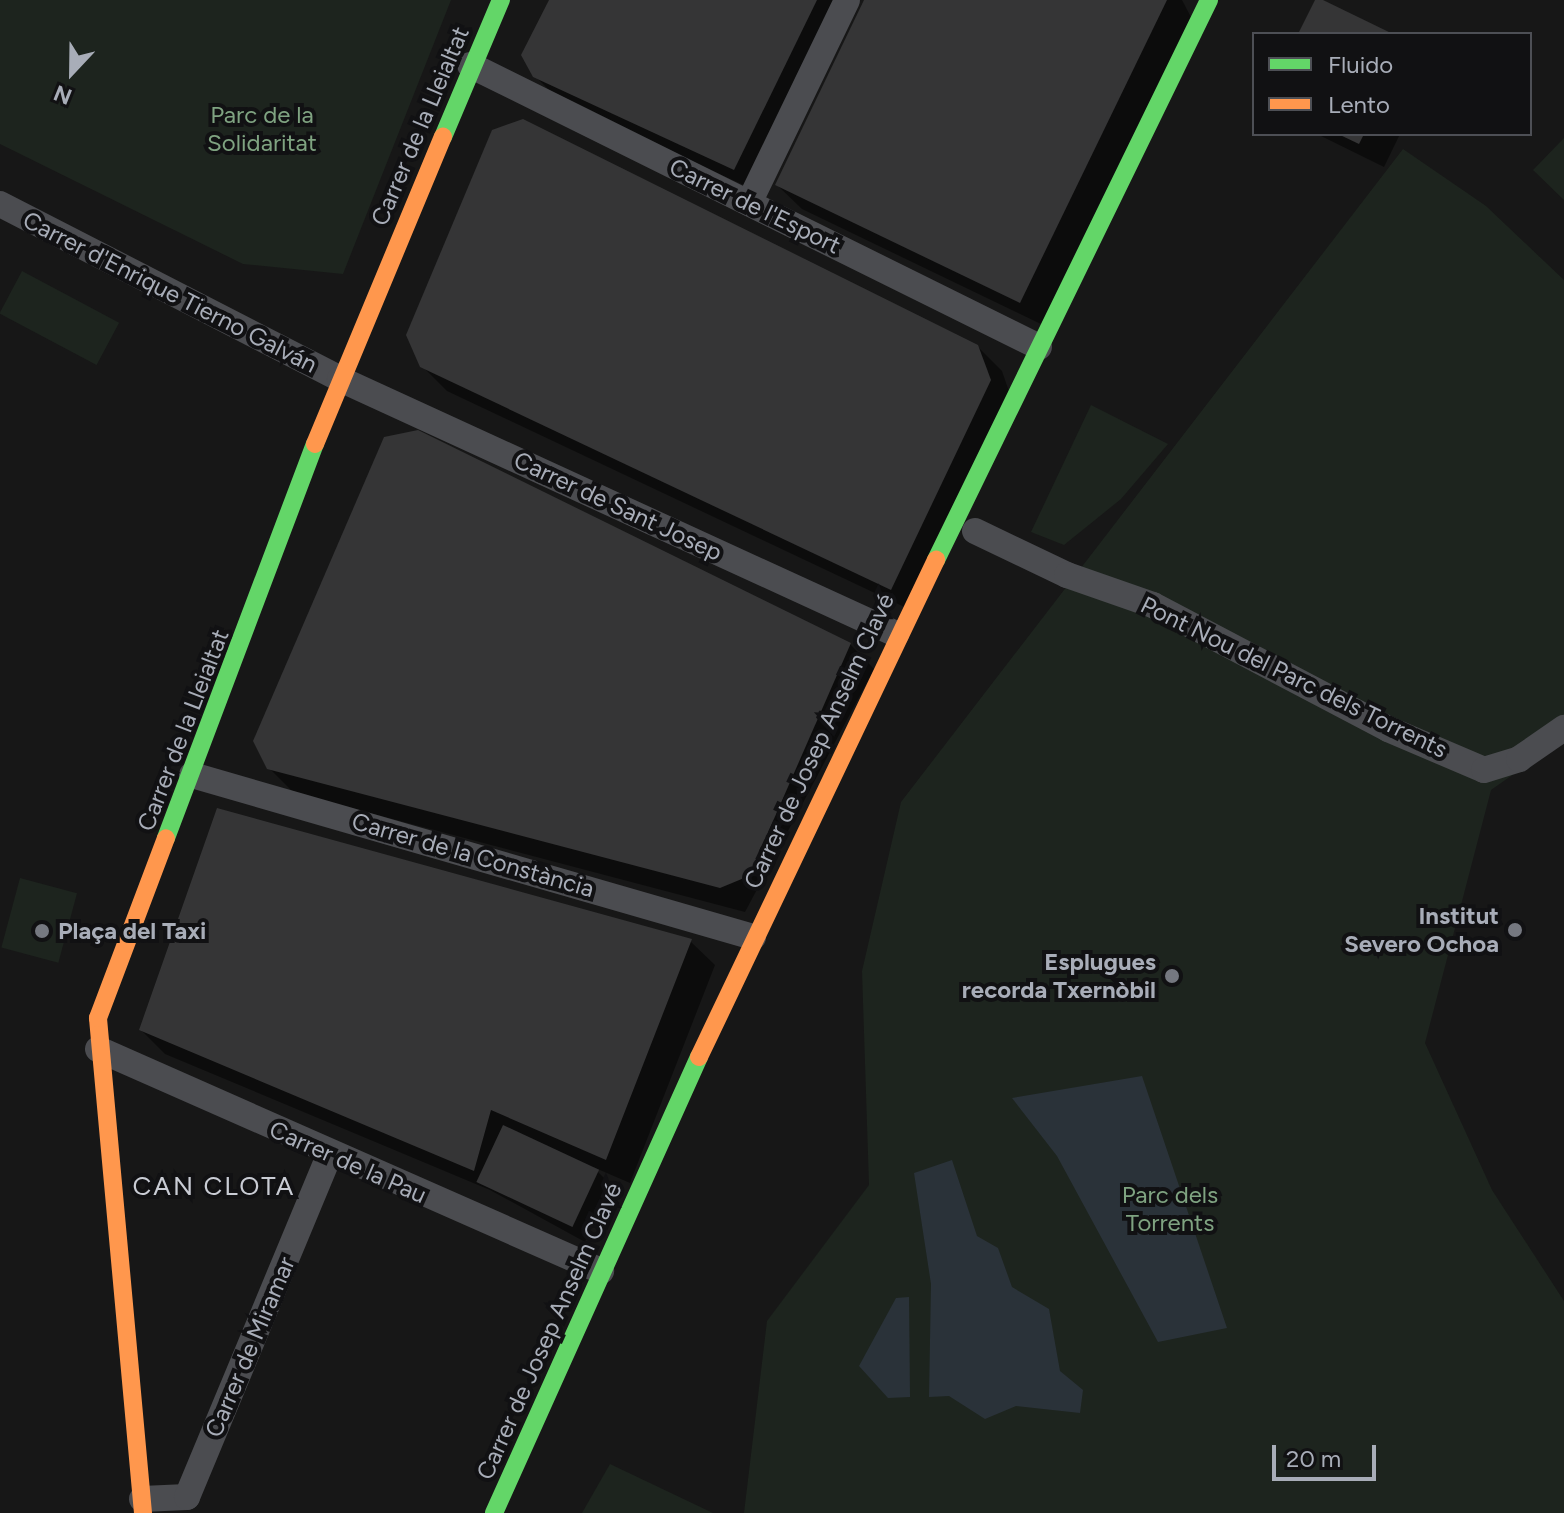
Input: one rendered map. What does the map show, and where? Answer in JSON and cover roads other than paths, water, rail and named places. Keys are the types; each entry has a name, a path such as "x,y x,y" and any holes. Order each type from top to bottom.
{"street":[{"name":"Carrer de la Lleialtat","path":"143,1506 98,1049 105,992 192,775 340,379 470,65 501,0"},
{"path":"749,203 847,0"},
{"name":"Carrer de Josep Anselm Clavé","path":"494,1513 753,937 896,634 1209,0"},
{"name":"Carrer de l'Esport","path":"470,65 1039,347"},
{"name":"Carrer d'Enrique Tierno Galván","path":"0,204 340,379"},
{"name":"Carrer de Sant Josep","path":"340,379 896,634"},
{"name":"Pont Nou del Parc dels Torrents","path":"975,531 1067,575 1153,605 1388,729 1484,770 1519,759 1564,728"},
{"name":"Carrer de la Constància","path":"192,775 753,937"},
{"name":"Carrer de la Pau","path":"98,1049 601,1271"},
{"name":"Carrer de Miramar","path":"143,1506 187,1497 330,1154"}],"place":[{"name":"Institut Severo Ochoa","path":"1515,930"},
{"name":"Plaça del Taxi","path":"42,931"},
{"name":"Esplugues recorda Txernòbil","path":"1172,976"}],"district":[{"name":"CAN CLOTA","path":"214,1187"}],"park label":[{"name":"Parc de la Solidaritat","path":"262,129"},
{"name":"Parc dels Torrents","path":"1170,1209"}]}
